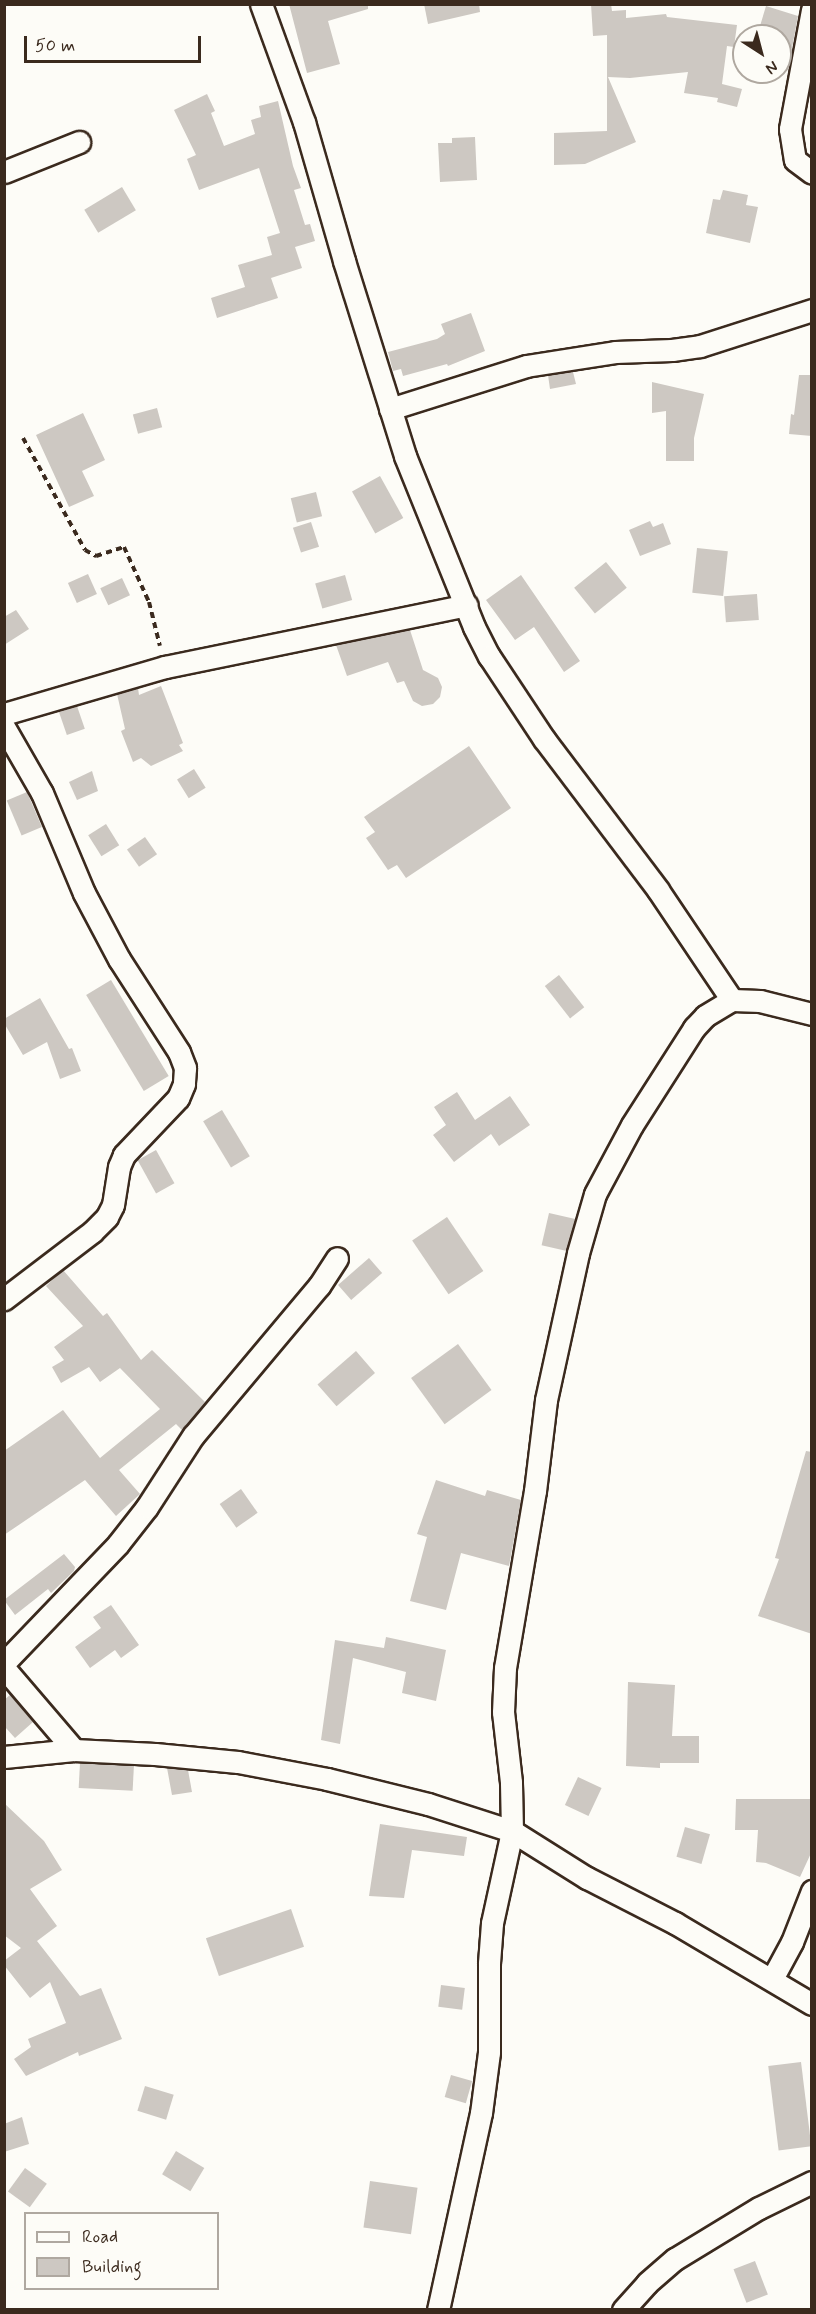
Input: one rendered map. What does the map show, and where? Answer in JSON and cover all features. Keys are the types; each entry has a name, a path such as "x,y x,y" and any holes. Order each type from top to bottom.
{"street":[{"path":"261,4 303,122 405,456 489,656 543,739 658,890 732,1000"},
{"path":"812,10 790,129 795,160 812,173"},
{"path":"4,172 79,142"},
{"path":"390,409 526,366 615,352 672,350 700,346 812,310"},
{"path":"4,714 165,667 467,605"},
{"path":"4,727 42,793 84,893 119,959 179,1052 185,1068 184,1084 178,1098 124,1155 119,1167 113,1205 107,1217 92,1232 4,1299"},
{"path":"438,2310 481,2113 489,2052 489,1963 492,1923 512,1831 511,1782 502,1712 505,1668 535,1491 546,1400 578,1253 595,1194 632,1125 694,1028 705,1016 732,1000 760,1001 812,1014"},
{"path":"4,1663 118,1544 147,1507 194,1436 314,1292 337,1258"},
{"path":"4,1668 74,1750"},
{"path":"4,1757 74,1750 155,1754 238,1762 327,1779 428,1804 512,1831 587,1878 772,1979 812,2004"},
{"path":"772,1979 792,1942 812,1891"},
{"path":"623,2310 647,2283 675,2259 759,2208 812,2182"}],"path":[{"path":"23,438 85,550 96,556 124,547 149,602 165,667"}],"building":[{"path":"289,4 368,4 368,9 328,21 340,64 307,73"},
{"path":"424,4 479,4 480,12 428,24"},
{"path":"591,4 611,4 612,11 626,10 626,18 666,14 667,17 732,24 732,47 727,46 722,84 742,89 737,107 717,102 718,98 684,93 688,72 630,78 608,77 636,142 585,164 554,165 554,133 607,131 607,35 593,36"},
{"path":"766,6 798,16 792,48 792,24 761,24"},
{"path":"207,94 215,111 211,113 224,146 255,134 251,120 261,117 259,106 278,101 293,166 301,188 294,190 305,225 310,224 315,241 295,247 302,268 271,278 278,298 217,318 211,298 245,287 238,265 272,255 267,237 280,233 259,168 199,190 187,159 196,155 174,110"},
{"path":"475,137 477,180 440,182 438,143 452,143 452,138"},
{"path":"122,187 136,210 98,233 84,210"},
{"path":"723,190 748,195 746,205 758,207 750,243 706,233 713,199 720,200"},
{"path":"471,313 485,351 448,366 447,364 403,376 401,369 393,371 388,352 437,339 445,334 441,324"},
{"path":"573,372 576,384 550,389 548,375"},
{"path":"799,375 812,375 812,436 789,434"},
{"path":"652,382 704,394 694,438 694,461 666,461 666,411 652,413"},
{"path":"157,408 162,427 138,434 133,414"},
{"path":"83,413 105,460 82,471 94,496 69,507 36,435"},
{"path":"380,476 403,518 375,533 352,492"},
{"path":"316,492 322,516 297,523 291,498"},
{"path":"650,521 653,527 663,523 671,544 640,556 629,530"},
{"path":"311,522 319,547 301,553 293,528"},
{"path":"697,548 728,551 723,596 692,593"},
{"path":"606,562 627,588 595,613 574,588"},
{"path":"88,574 97,594 77,603 68,583"},
{"path":"345,575 352,600 322,609 315,584"},
{"path":"521,575 580,661 564,672 534,627 515,640 486,600"},
{"path":"122,578 130,595 108,605 100,588"},
{"path":"757,594 759,620 726,622 724,596"},
{"path":"16,610 29,629 4,645 4,617"},
{"path":"410,630 423,670 438,678 442,687 440,697 433,704 422,706 413,701 404,681 397,683 388,662 347,676 336,645"},
{"path":"161,686 183,743 179,745 183,751 151,766 141,758 133,762 121,731 125,729 117,694 138,688 139,695"},
{"path":"77,706 85,729 67,735 59,712"},
{"path":"469,746 511,808 406,878 397,865 388,870 366,838 375,832 364,817"},
{"path":"194,769 206,788 189,798 177,780"},
{"path":"92,771 98,791 77,800 69,782"},
{"path":"27,792 42,827 22,836 7,801"},
{"path":"106,824 119,845 101,856 88,835"},
{"path":"145,837 157,854 139,867 127,850"},
{"path":"559,975 584,1007 570,1018 545,986"},
{"path":"111,980 169,1076 144,1091 86,995"},
{"path":"40,998 69,1049 72,1048 81,1071 60,1079 47,1042 23,1055 4,1023 4,1019"},
{"path":"457,1092 475,1120 510,1096 530,1125 499,1146 491,1134 454,1162 433,1135 446,1125 434,1107"},
{"path":"222,1110 250,1156 231,1168 203,1121"},
{"path":"156,1150 174,1183 156,1193 138,1160"},
{"path":"549,1213 575,1219 568,1251 542,1245"},
{"path":"447,1217 483,1271 449,1294 412,1240"},
{"path":"369,1258 382,1273 351,1300 338,1285"},
{"path":"63,1270 103,1316 107,1313 141,1360 152,1350 205,1402 182,1430 176,1424 119,1470 140,1494 116,1516 85,1480 4,1535 4,1451 63,1410 100,1458 160,1409 120,1368 100,1382 89,1367 61,1383 52,1367 64,1360 54,1347 83,1326 46,1286"},
{"path":"458,1344 492,1390 445,1424 411,1378"},
{"path":"356,1351 375,1373 337,1406 318,1384"},
{"path":"806,1451 812,1452 812,1634 758,1616 779,1559 775,1558"},
{"path":"436,1480 485,1496 487,1490 521,1500 509,1566 461,1553 446,1610 410,1601 427,1537 417,1534"},
{"path":"241,1489 258,1513 236,1528 220,1504"},
{"path":"64,1554 75,1567 74,1571 51,1593 48,1589 15,1615 4,1600"},
{"path":"111,1605 139,1645 121,1658 115,1650 90,1668 75,1647 101,1628 93,1617"},
{"path":"386,1637 446,1650 436,1701 402,1693 406,1672 353,1658 340,1744 321,1740 335,1640 384,1648"},
{"path":"628,1682 675,1685 672,1736 699,1736 699,1763 660,1763 660,1768 626,1766"},
{"path":"10,1695 33,1722 15,1738 5,1727 4,1700"},
{"path":"80,1763 134,1766 133,1791 79,1788"},
{"path":"167,1768 188,1770 192,1792 172,1795"},
{"path":"578,1777 602,1788 588,1816 565,1805"},
{"path":"736,1799 812,1799 812,1851 800,1877 766,1863 756,1862 758,1830 735,1830"},
{"path":"4,1803 44,1841 62,1870 30,1889 57,1926 37,1941 80,1996 101,1988 122,2039 79,2056 78,2052 26,2076 14,2059 31,2047 28,2039 66,2023 50,1982 30,1998 4,1965 4,1961 21,1948 4,1935"},
{"path":"380,1824 467,1837 464,1856 412,1850 404,1898 369,1896"},
{"path":"685,1827 710,1834 701,1864 676,1857"},
{"path":"291,1909 304,1947 219,1976 206,1938"},
{"path":"441,1985 465,1988 462,2010 438,2007"},
{"path":"801,2062 811,2146 779,2150 768,2066"},
{"path":"451,2075 472,2081 466,2103 445,2097"},
{"path":"145,2086 174,2095 166,2120 137,2111"},
{"path":"22,2117 29,2144 4,2152 4,2124"},
{"path":"176,2151 204,2168 190,2191 162,2174"},
{"path":"25,2168 47,2184 30,2207 8,2191"},
{"path":"370,2181 418,2188 411,2234 363,2228"},
{"path":"755,2261 768,2295 746,2303 734,2269"}]}
